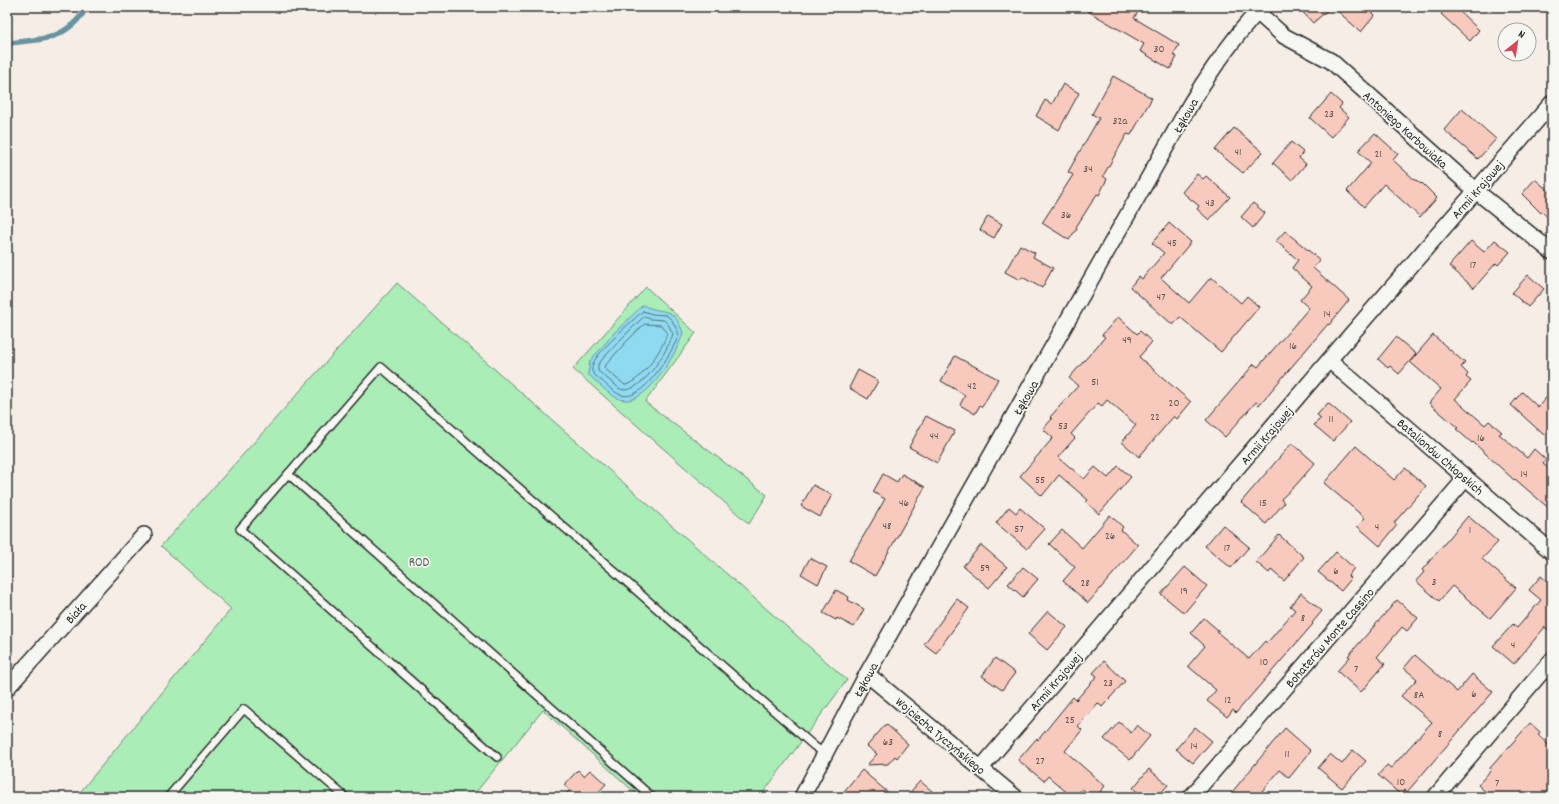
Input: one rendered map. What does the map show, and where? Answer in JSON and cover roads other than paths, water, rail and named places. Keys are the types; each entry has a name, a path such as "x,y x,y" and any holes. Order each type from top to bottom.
{"street":[{"name":"Antoniego Karbowiaka","path":"1260,10 1284,36 1331,62 1476,191 1552,252"},
{"name":"Łąkowa","path":"802,797 867,674 1191,103 1228,47 1260,10"},
{"name":"Armii Krajowej","path":"981,768 1329,360 1552,103"},
{"name":"Batalionów Chłopskich","path":"1329,360 1552,552"},
{"name":"Bohaterów Monte Cassino","path":"1191,797 1466,478"},
{"name":"Biała","path":"7,688 144,535"},
{"path":"1435,797 1552,660"},
{"name":"Wojciecha Tyczyńskiego","path":"867,674 1014,797"}],"lane":[{"path":"497,757 240,529 381,367 825,754"},
{"path":"288,474 652,797"},
{"path":"168,797 244,709 345,797"}],"water":[{"path":"643,305 671,314 679,324 683,333 680,342 668,364 652,385 642,394 633,399 624,400 615,397 606,391 588,374 590,361 615,332"}],"waterway":[{"path":"7,43 42,39 62,32 71,26 87,7"}],"park label":[{"name":"ROD","path":"419,561"}]}
